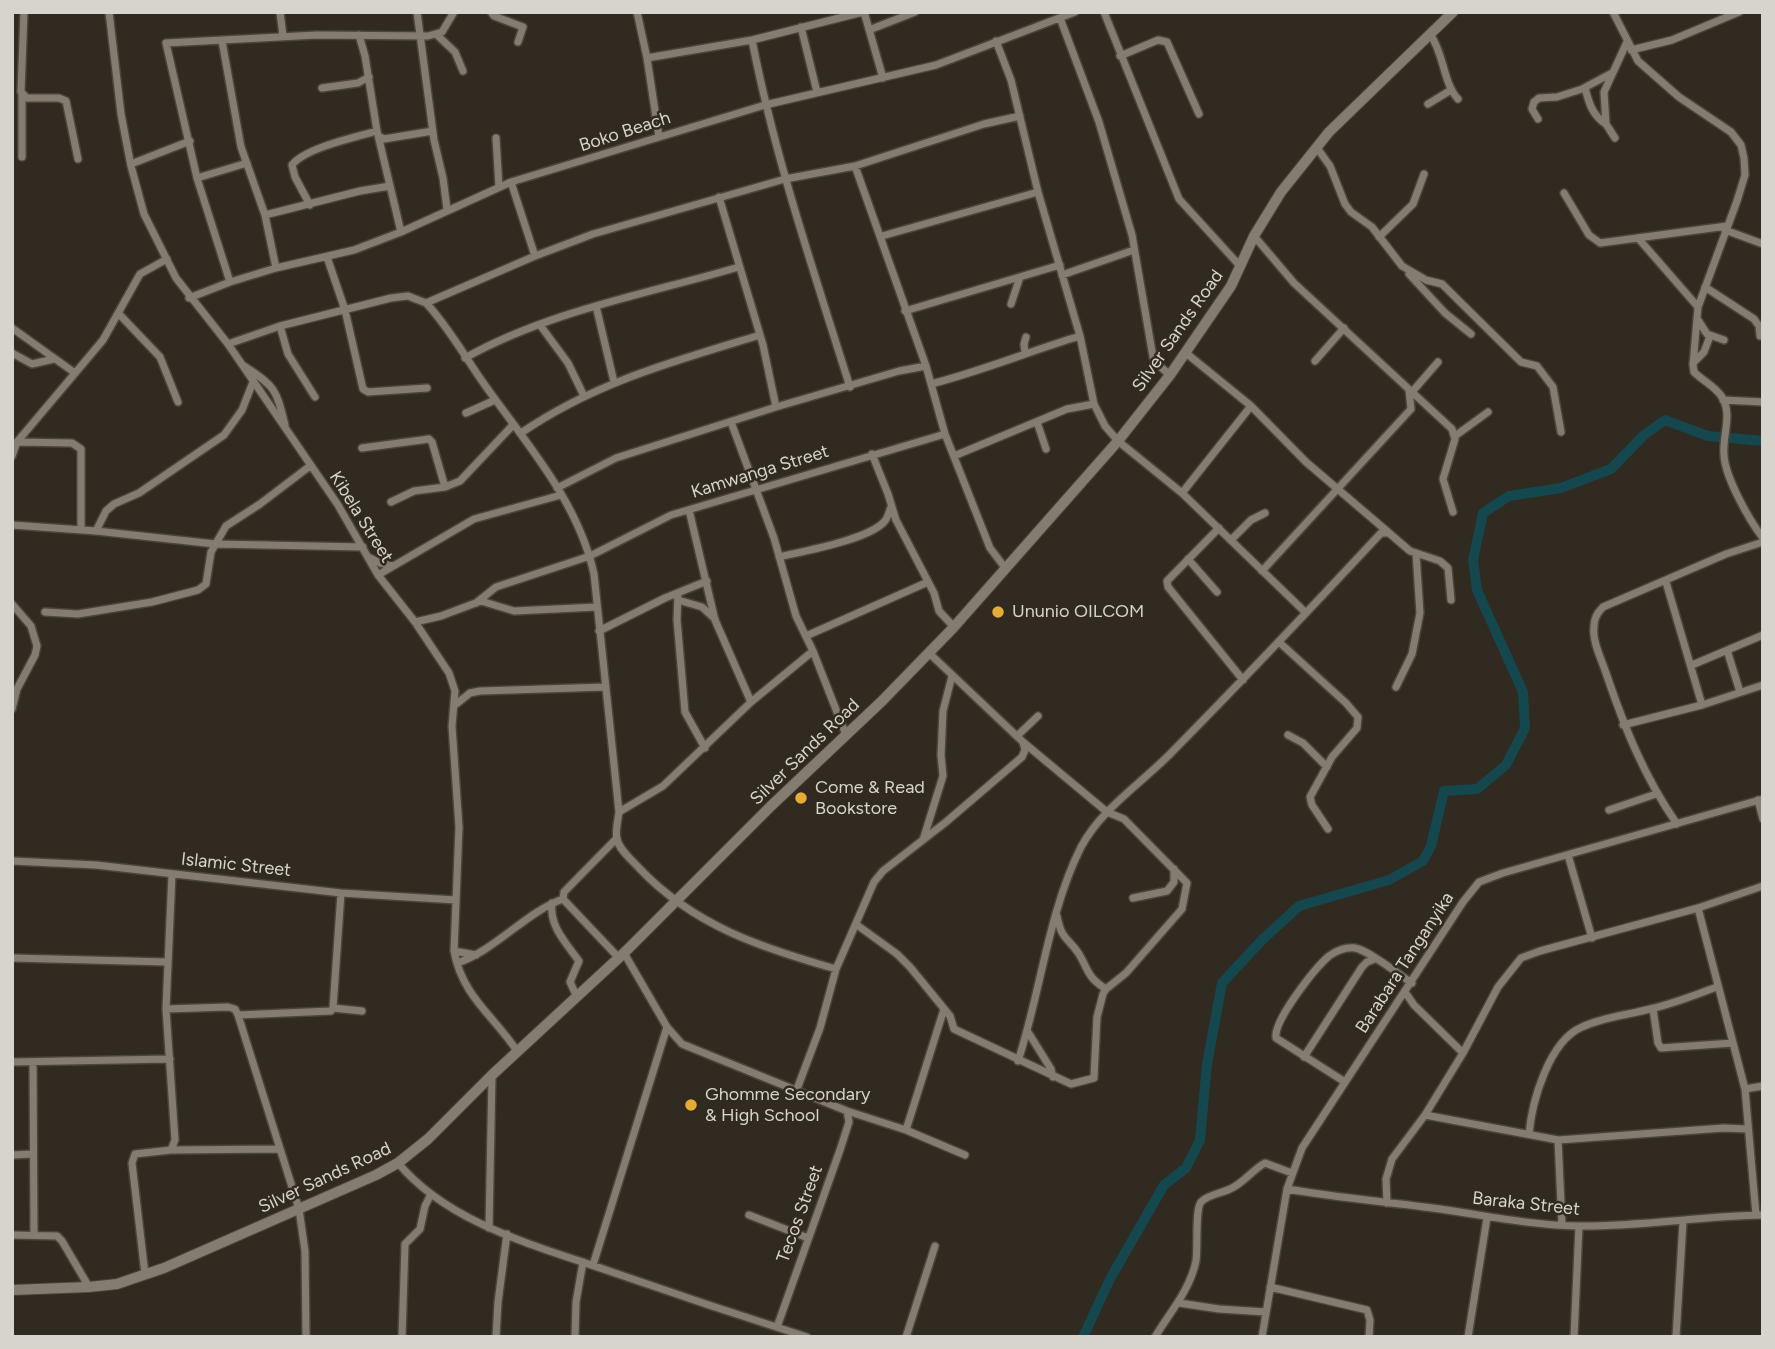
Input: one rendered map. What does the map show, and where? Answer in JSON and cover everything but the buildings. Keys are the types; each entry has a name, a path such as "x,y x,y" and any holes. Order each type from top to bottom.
{"street":[{"path":"22,157 24,12"},
{"name":"Kibela Street","path":"109,12 121,114 131,164 144,214 176,278 228,344 363,547 378,575 415,622 449,673 455,691 452,726 459,827 454,951 463,980 471,994 517,1051"},
{"path":"280,12 283,36"},
{"path":"417,12 447,209"},
{"path":"230,282 197,178 166,43 283,36 437,35 442,32 454,12"},
{"path":"491,12 494,16 523,27 518,42"},
{"path":"638,12 659,137"},
{"path":"647,58 752,40 864,12 883,78"},
{"path":"869,30 915,12"},
{"name":"Boko Beach","path":"190,298 230,282 327,257 401,232 511,182 765,106 936,65 1075,12"},
{"path":"1104,12 1179,199 1240,266"},
{"name":"Silver Sands Road","path":"12,1290 117,1284 145,1274 299,1209 398,1163 428,1139 517,1051 676,902 954,627 1118,441 1170,375 1231,286 1254,236 1281,192 1329,132 1453,12"},
{"path":"1613,12 1629,46 1647,71 1679,97 1731,132 1741,145 1745,175 1698,307 1693,363 1694,372 1713,387 1727,408 1723,453 1725,464 1743,506 1763,540 1603,607 1597,613 1594,626 1595,640 1623,725 1656,794 1677,824"},
{"path":"1606,124 1604,92 1629,46 1672,40 1739,12"},
{"path":"1060,18 1099,122 1132,235 1153,357 1170,375"},
{"path":"801,27 817,92"},
{"path":"1430,34 1445,66 1451,90 1458,99"},
{"path":"437,35 455,52 463,71"},
{"path":"359,36 401,232"},
{"path":"12,39 23,39"},
{"path":"752,40 765,106 785,179 850,387"},
{"path":"1120,56 1158,40 1167,42 1199,114"},
{"path":"222,41 236,124 265,215 276,268"},
{"path":"996,41 1011,80 1038,192 1080,336 1094,404 1105,426 1118,441 1182,493 1305,611"},
{"path":"1538,119 1532,109 1534,102 1585,88 1612,73"},
{"path":"322,88 358,83 369,77"},
{"path":"1585,88 1591,110 1606,124 1615,138"},
{"path":"1428,104 1451,90"},
{"path":"22,94 27,98 59,98 66,101 78,159"},
{"path":"426,303 593,234 785,179 855,166 985,124 1020,116"},
{"path":"379,134 384,139 433,131"},
{"path":"310,205 295,177 292,164 296,159 328,146 379,134"},
{"path":"496,138 499,187"},
{"path":"131,164 190,141"},
{"path":"1317,148 1330,166 1345,204 1351,212 1372,227 1445,313 1471,334"},
{"path":"197,178 247,163"},
{"path":"855,166 926,366 945,434 990,548 1006,569"},
{"path":"1379,237 1413,204 1424,174"},
{"path":"511,182 535,256"},
{"path":"265,215 390,186"},
{"path":"882,236 1038,192"},
{"path":"1564,194 1594,240 1600,243 1726,228 1763,244"},
{"path":"719,197 760,335 776,407"},
{"path":"1254,236 1294,284 1452,429 1455,436 1454,445 1443,479 1453,512"},
{"path":"1638,238 1698,307"},
{"path":"1062,275 1134,250"},
{"path":"327,257 345,310 363,389 427,388"},
{"path":"12,456 17,442 103,340 141,274 167,259"},
{"path":"905,311 1060,265"},
{"path":"465,358 491,343 596,306 739,267"},
{"path":"1406,269 1426,280 1443,284 1521,362 1537,366 1553,387 1561,432"},
{"path":"1011,304 1020,277"},
{"path":"1705,287 1754,319 1759,326 1760,337"},
{"path":"228,344 280,326 408,296 426,303 521,433 576,519 590,556 619,812 617,838 628,856 676,902 734,936 770,950 836,969"},
{"path":"596,306 614,382"},
{"path":"119,314 160,358 178,402"},
{"path":"1696,317 1701,328 1710,336 1724,340"},
{"path":"540,325 568,363 584,396"},
{"path":"280,326 289,355 315,397"},
{"path":"12,328 75,373"},
{"path":"1315,361 1344,328"},
{"path":"521,433 550,413 614,382 672,361 760,335"},
{"path":"931,384 1080,336"},
{"path":"1693,363 1704,352 1710,336"},
{"path":"1025,353 1026,337"},
{"path":"12,353 32,364 54,359"},
{"path":"1186,353 1251,406 1306,462 1410,551 1440,561 1448,568 1451,600"},
{"path":"1262,571 1411,409 1410,391 1438,362"},
{"path":"241,364 274,388 281,401 286,429"},
{"path":"378,575 474,519 559,492 616,458 776,407 899,371 926,366"},
{"path":"96,531 106,511 114,504 139,493 224,435 242,410 253,382"},
{"path":"466,413 495,400"},
{"path":"1723,400 1763,402"},
{"path":"954,456 1067,409 1094,404"},
{"path":"1182,493 1251,406"},
{"path":"1455,436 1488,412"},
{"path":"732,422 779,557 796,616 813,650 846,735"},
{"path":"1037,422 1046,449"},
{"path":"391,502 414,491 455,484 467,475 513,425"},
{"name":"Kamwanga Street","path":"415,622 476,603 496,587 590,556 671,515 945,434"},
{"path":"362,448 429,439 445,487"},
{"path":"17,442 72,443 79,446 82,453 81,530"},
{"path":"872,454 897,523 936,598 939,611 954,627"},
{"path":"45,612 78,614 152,602 198,590 206,584 211,552 215,544 233,520 260,504 310,466"},
{"path":"884,523 891,507"},
{"path":"689,510 715,620 751,702"},
{"path":"1231,540 1251,520 1265,513"},
{"path":"779,557 857,537 884,523 897,523"},
{"path":"12,525 215,544 363,547"},
{"path":"1219,528 1167,581 1168,587 1243,680"},
{"path":"1018,1061 1056,915 1082,846 1107,812 1167,757 1243,680 1381,533 1389,533"},
{"path":"1396,687 1412,654 1420,613 1416,553"},
{"path":"366,556 380,564 393,566"},
{"path":"1188,559 1217,592"},
{"path":"599,631 707,581"},
{"path":"806,636 928,582"},
{"path":"1666,582 1702,705"},
{"path":"678,596 702,607 715,620"},
{"path":"678,596 677,620 685,712 705,748"},
{"path":"476,603 481,601 514,611 597,607"},
{"path":"12,604 32,626 37,646 17,689 12,709"},
{"path":"1692,665 1763,635"},
{"path":"1279,642 1358,717 1357,728 1332,757 1310,797 1312,805 1328,829"},
{"path":"619,812 663,786 751,702 813,650"},
{"path":"1727,650 1740,692"},
{"path":"857,925 897,954 950,1016 954,1029 1072,1084 1094,1078 1097,1017 1106,989 1126,973 1182,909 1188,886 1174,869 1124,819 1107,812 1020,739 929,653"},
{"path":"923,841 943,776 941,733 943,711 952,676"},
{"path":"1623,725 1702,705 1763,685"},
{"path":"455,705 470,693 480,691 606,687"},
{"path":"1020,739 1038,716"},
{"path":"1288,735 1303,744 1327,767"},
{"path":"797,1089 820,1028 836,969 878,876 1022,757 1025,750 1020,739"},
{"path":"1609,810 1656,794"},
{"path":"1760,800 1763,819"},
{"name":"Barabara Tanganyika","path":"1262,1337 1287,1189 1303,1148 1463,902 1479,882 1760,800"},
{"path":"563,899 564,892 617,838"},
{"path":"1568,855 1592,938"},
{"name":"Islamic Street","path":"12,861 96,865 341,893 456,900"},
{"path":"1133,898 1167,891 1174,882 1174,869"},
{"path":"171,1150 175,1140 166,1009 172,874"},
{"path":"1387,1203 1388,1168 1463,1053 1498,986 1521,958 1698,908 1763,886"},
{"path":"333,1008 341,893"},
{"path":"457,963 476,955 552,903 563,899"},
{"path":"563,899 621,955 667,1027 676,1038 694,1050 965,1155"},
{"path":"552,903 551,913 555,927 579,961 570,982 577,997"},
{"path":"1698,908 1745,1089 1747,1129 1759,1215"},
{"path":"1056,915 1061,934 1078,953 1087,973 1094,982 1106,989"},
{"path":"1345,1082 1279,1041 1275,1034 1276,1028 1308,980 1331,955 1343,949 1359,949 1412,983"},
{"path":"454,951 476,955"},
{"path":"12,958 167,962"},
{"path":"1304,1058 1362,967 1375,959"},
{"path":"1529,1134 1534,1101 1553,1056 1562,1042 1581,1027 1653,1009 1717,988"},
{"path":"1405,992 1414,1005 1463,1053"},
{"path":"166,1009 228,1007 235,1009 238,1015 299,1209 305,1251 306,1337"},
{"path":"238,1015 331,1011 333,1008 362,1011"},
{"path":"906,1130 944,1009"},
{"path":"1653,1009 1661,1048 1733,1043"},
{"path":"593,1265 667,1027"},
{"path":"1027,1032 1054,1077"},
{"path":"12,1062 170,1059"},
{"path":"33,1062 34,1235"},
{"path":"489,1228 492,1075"},
{"path":"1745,1089 1763,1086"},
{"name":"Tecos Street","path":"776,1327 840,1150 849,1122 847,1111"},
{"path":"1425,1115 1558,1140 1747,1129"},
{"path":"1558,1140 1562,1225"},
{"path":"145,1274 132,1160 139,1153 280,1149"},
{"path":"12,1155 33,1154"},
{"path":"398,1163 431,1194 458,1213 489,1228 807,1337"},
{"path":"1154,1337 1179,1303 1195,1263 1198,1206 1202,1199 1233,1188 1256,1167 1265,1163 1292,1173"},
{"name":"Baraka Street","path":"1287,1189 1487,1218 1579,1226 1684,1222 1759,1215"},
{"path":"402,1337 404,1250 408,1240 420,1229 425,1206 431,1194"},
{"path":"749,1215 808,1238"},
{"path":"1468,1337 1487,1218"},
{"path":"1676,1337 1684,1222"},
{"path":"1574,1337 1579,1226"},
{"path":"496,1337 507,1234"},
{"path":"12,1235 54,1235 60,1238 89,1287"},
{"path":"906,1337 935,1246"},
{"path":"575,1337 576,1302 583,1262"},
{"path":"1270,1287 1367,1311 1370,1320 1369,1337"},
{"path":"1179,1303 1265,1312"}],"waterway":[{"path":"1083,1337 1110,1279 1164,1185 1186,1168 1200,1140 1207,1064 1222,983 1262,940 1299,906 1389,880 1423,861 1431,846 1444,791 1477,789 1506,765 1525,728 1523,692 1477,590 1473,560 1483,513 1509,496 1561,488 1611,469 1644,435 1665,420 1708,436 1763,441"}],"place":[{"name":"Ununio OILCOM","path":"998,612"},
{"name":"Come & Read Bookstore","path":"801,798"},
{"name":"Ghomme Secondary & High School","path":"691,1105"}]}
